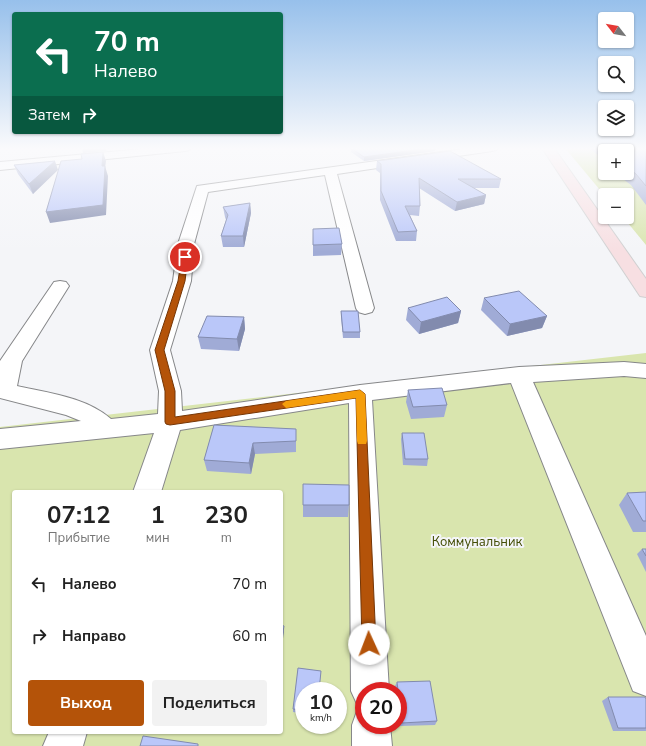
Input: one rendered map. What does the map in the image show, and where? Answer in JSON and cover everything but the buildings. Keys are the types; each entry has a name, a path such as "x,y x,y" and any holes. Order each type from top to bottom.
{"main road":[{"path":"572,183 646,292"}],"lane":[{"path":"148,490 170,422 170,391 160,350 182,281 186,244 202,189 244,183"},
{"path":"333,183 365,308"},
{"path":"60,286 11,361 5,391 92,416 105,428"},
{"path":"0,439 170,422 360,394 519,375 624,369 646,371"},
{"path":"519,375 646,678"},
{"path":"360,394 370,682"},
{"path":"63,746 67,734"},
{"path":"371,734 372,746"}],"green space":[{"path":"594,183 646,183 646,245 629,224 634,224 634,188 598,188"},
{"name":"Коммунальник","path":"646,353 646,746 0,746 0,427"}],"slow traffic":[{"path":"286,404 360,394 362,441"}],"route":[{"path":"185,257 182,281 160,350 170,391 170,422 360,394 369,644"}]}
